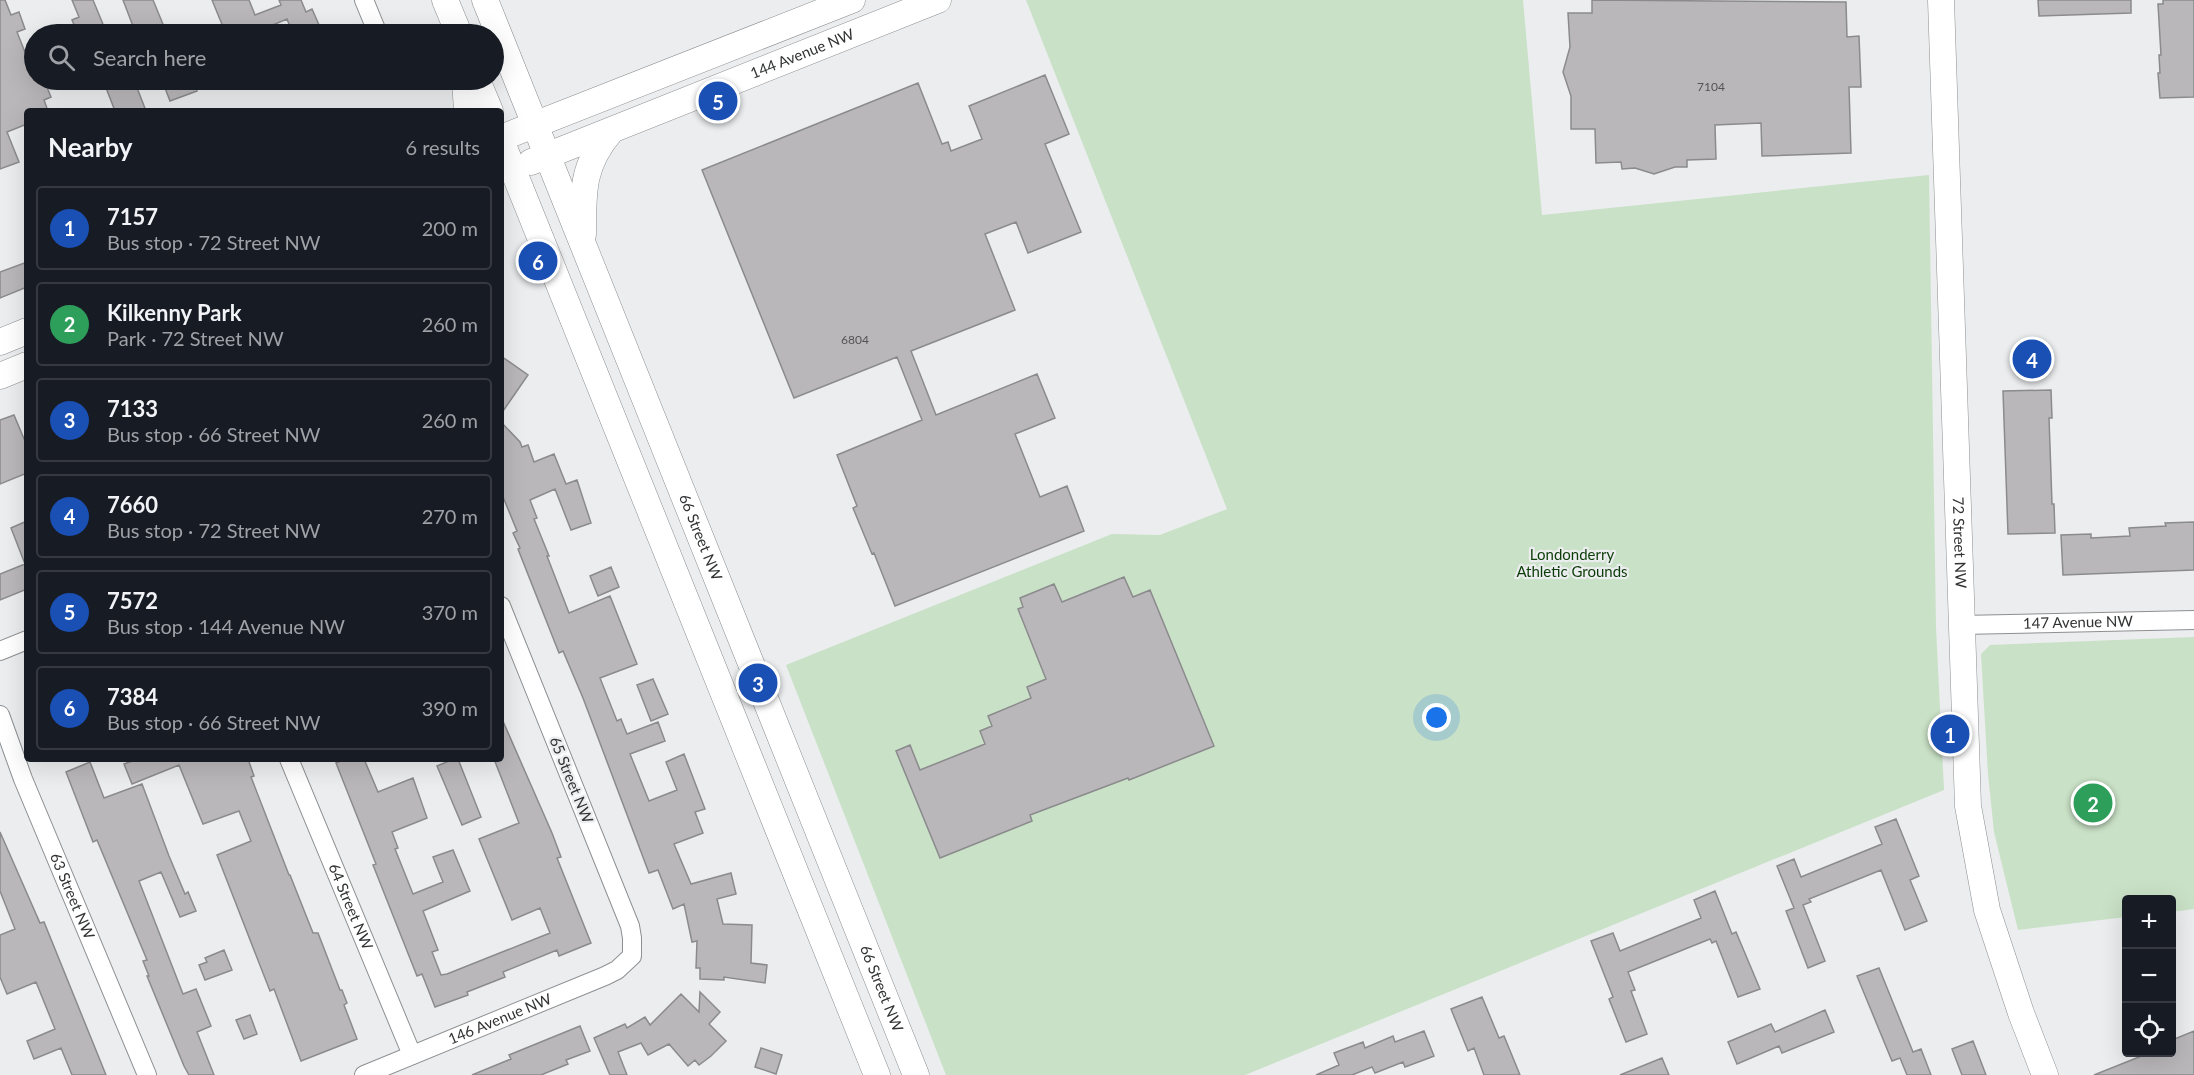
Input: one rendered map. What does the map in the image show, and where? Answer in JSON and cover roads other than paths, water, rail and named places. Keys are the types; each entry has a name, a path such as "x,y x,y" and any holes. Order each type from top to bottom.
{"main road":[{"path":"445,0 455,24"},
{"name":"66 Street NW","path":"485,0 494,24"},
{"path":"504,138 852,0"},
{"name":"144 Avenue NW","path":"507,172 938,0"},
{"name":"72 Street NW","path":"1941,0 1968,806 1987,910 2017,1002 2045,1075"},
{"name":"66 Street NW","path":"504,48 916,1075"},
{"path":"466,90 467,108"},
{"path":"481,90 489,108"},
{"path":"583,246 583,199 587,170 595,152 611,131"},
{"path":"504,156 507,172 878,1075"},
{"path":"0,342 24,332"},
{"path":"0,375 24,366"}],"street":[{"path":"364,0 374,24"},
{"name":"65 Street NW","path":"504,613 630,926 632,956"},
{"name":"147 Avenue NW","path":"1961,626 2194,620"},
{"path":"0,651 24,641"},
{"name":"63 Street NW","path":"0,715 23,778 147,1075"},
{"name":"64 Street NW","path":"290,762 411,1055"},
{"name":"146 Avenue NW","path":"364,1075 604,976 626,964 632,956"}],"place":[{"name":"7572","path":"718,101"},
{"name":"7384","path":"538,261"},
{"name":"7660","path":"2032,359"},
{"name":"7133","path":"758,683"},
{"name":"7157","path":"1950,734"},
{"name":"Kilkenny Park","path":"2093,803"}],"park label":[{"name":"Londonderry Athletic Grounds","path":"1572,564"}]}
